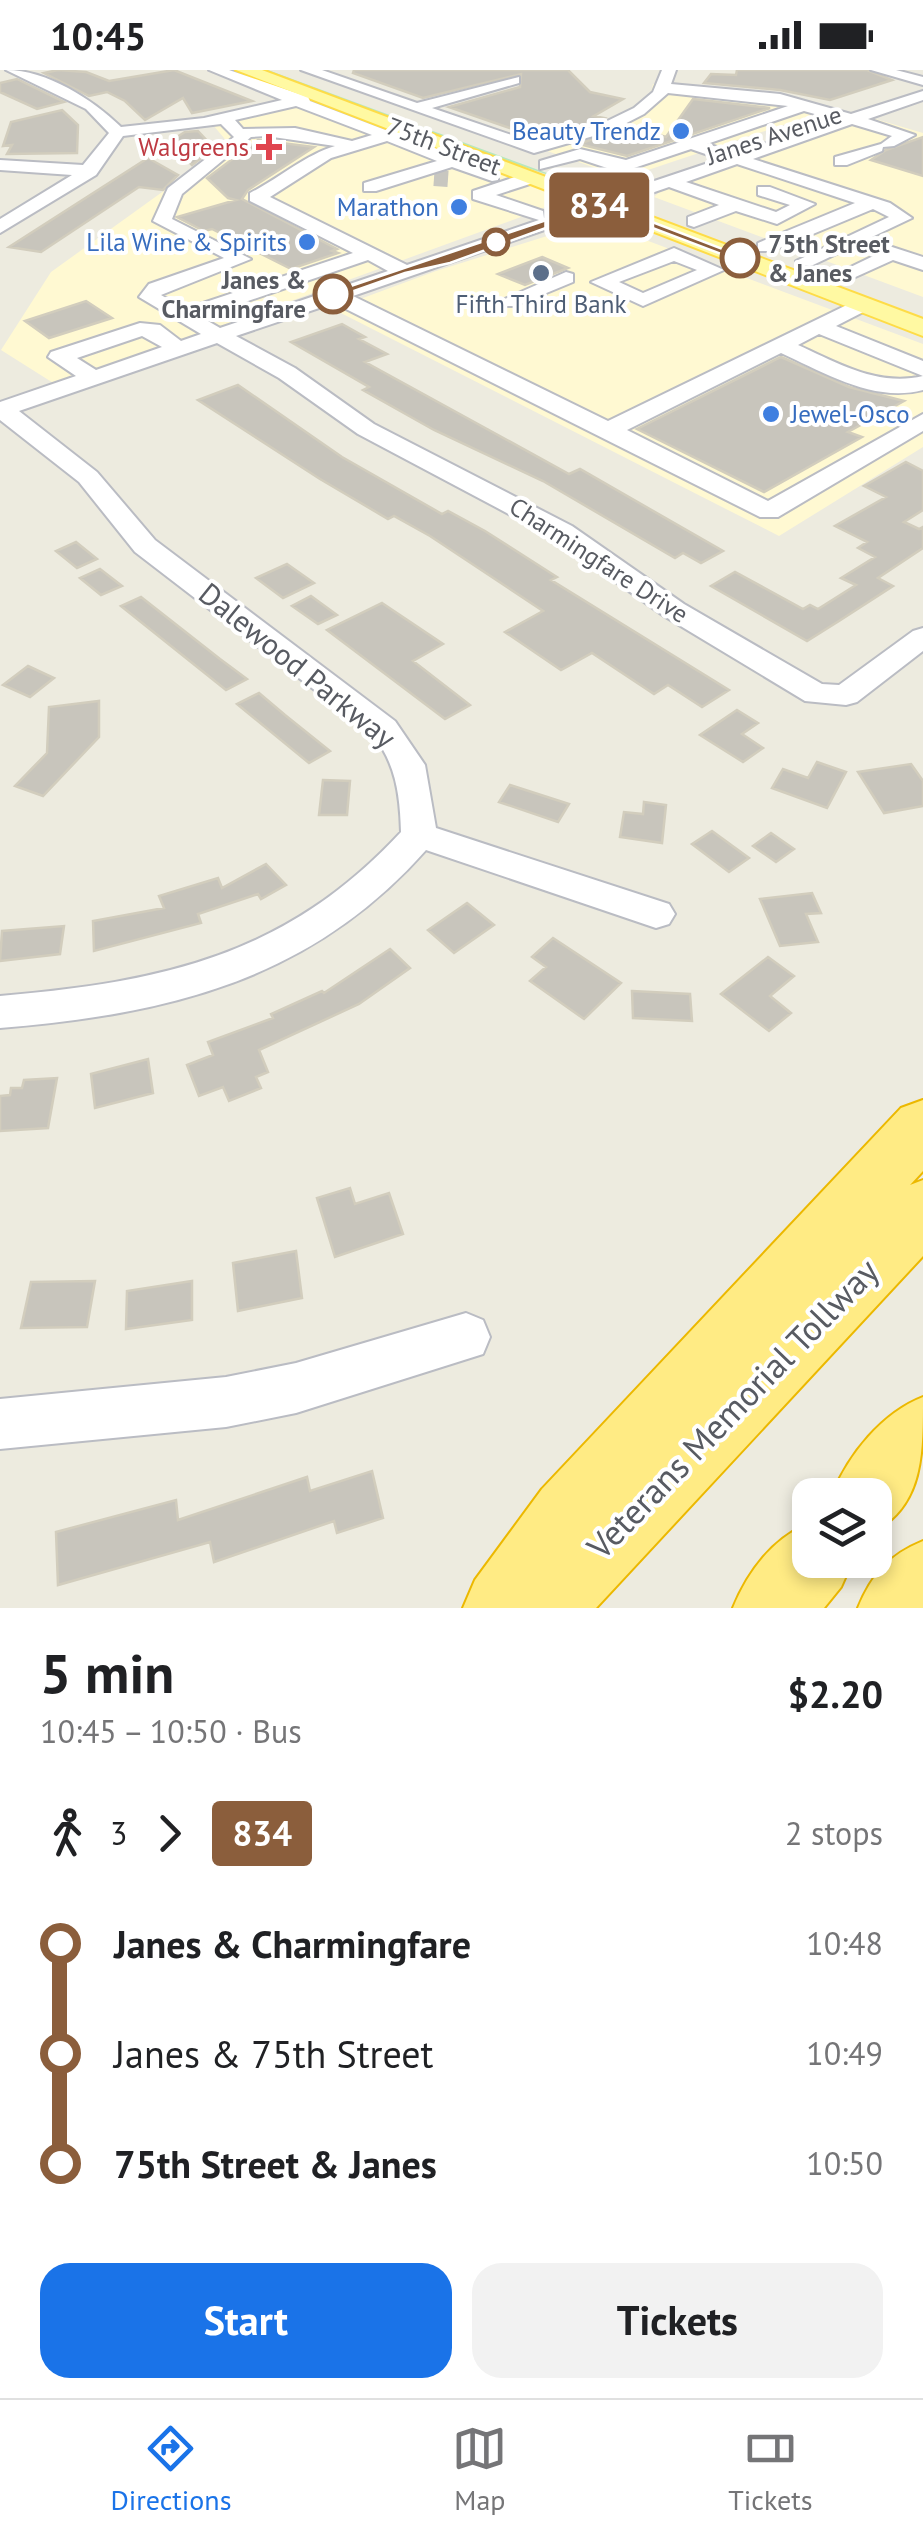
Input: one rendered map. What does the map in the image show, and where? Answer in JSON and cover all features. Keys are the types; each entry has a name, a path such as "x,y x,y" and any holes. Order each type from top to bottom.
{"highway":[{"path":"503,1608 569,1516 923,1127"},
{"name":"Veterans Memorial Tollway","path":"542,1608 923,1210"},
{"path":"885,1478 923,1433"},
{"path":"773,1608 799,1578"},
{"path":"898,1608 923,1580"}],"main road":[{"name":"75th Street","path":"244,70 396,133 537,172"},
{"name":"75th Street","path":"277,70 605,197 719,250 923,328"},
{"name":"75th Street","path":"605,197 694,221 923,304"}],"street":[{"path":"13,70 91,106 117,132 232,127 336,140 350,146"},
{"path":"216,70 307,99"},
{"path":"321,71 523,147 543,146 621,121 650,104 663,88 669,70"},
{"path":"878,70 923,83"},
{"path":"415,108 514,80"},
{"name":"Janes Avenue","path":"402,270 434,252 537,215 667,181 725,156 761,150 923,83"},
{"path":"663,88 750,94 806,105 847,117 884,140 841,161"},
{"name":"Janes Avenue","path":"0,410 402,270 451,258 605,197 725,156 923,96"},
{"path":"232,127 307,99"},
{"path":"500,191 580,154 613,165 628,165 692,135 724,133 806,105"},
{"path":"213,161 243,138 232,127"},
{"path":"0,227 90,171 110,149 117,132"},
{"path":"402,270 256,196 301,173 325,154 396,133 438,173"},
{"path":"692,135 725,156 872,203 904,218 806,261"},
{"path":"761,150 905,195"},
{"path":"213,161 301,173"},
{"name":"Charmingfare Drive","path":"213,161 174,192 162,221 241,259 148,294 287,373 366,429 564,532 674,610 816,694 846,695 923,637"},
{"path":"0,165 90,171"},
{"path":"700,193 763,170"},
{"path":"370,187 438,173 500,191 537,215"},
{"path":"667,181 777,219 806,204 752,186"},
{"path":"765,246 872,203"},
{"path":"694,221 736,205"},
{"path":"451,258 476,267 548,240"},
{"path":"692,261 719,250"},
{"path":"844,275 892,253 923,264"},
{"path":"184,316 368,254"},
{"path":"508,302 582,272"},
{"path":"333,294 769,512 923,422"},
{"path":"608,430 862,305"},
{"path":"818,326 923,369"},
{"path":"93,378 52,353 140,329 152,330 178,348"},
{"path":"780,345 883,388 905,390 923,384"},
{"name":"Dalewood Parkway","path":"0,410 88,477 145,546 384,728 408,758 416,778 419,835"},
{"path":"0,1012 109,1002 163,990 238,965 349,907 376,886 419,835 656,914"},
{"path":"0,1424 226,1402 296,1388 466,1337"}],"shaded area":[{"path":"653,84 721,88 831,109 624,178 533,146 609,121 637,106 651,92"},
{"path":"313,102 551,193 556,200 540,210 58,386 1,350 51,272 229,144 213,125"},
{"path":"872,118 923,133 923,297 654,197 664,187"},
{"path":"595,221 923,344 923,447 779,536 333,309 436,271"}],"green space":[{"path":"256,70 268,70 582,186 443,140"}],"building":[{"path":"174,70 252,101 192,113 183,98 145,120 125,101 107,92 89,96 44,73 86,72 109,81"},
{"path":"568,70 590,92 623,99 594,116 604,118 598,121 552,134 543,131 530,135 449,107 520,87 521,74 423,98 353,73"},
{"path":"737,70 867,70 892,80 830,100 780,90 704,83 711,74 736,75"},
{"path":"17,79 64,102 37,109 0,92 0,83"},
{"path":"693,99 770,108 627,156 579,144 629,126 666,137"},
{"path":"62,110 78,125 77,153 7,154 12,145 3,146 11,122"},
{"path":"198,131 214,148 192,165 169,142 185,132"},
{"path":"923,137 923,176 871,160 886,150"},
{"path":"258,140 314,147 248,190 242,199 338,253 291,269 212,229 204,231 177,217 236,200 228,198 207,178"},
{"path":"148,158 178,175 163,190 139,187 41,252 9,247"},
{"name":"Fifth Third Bank","path":"542,257 568,268 525,285 498,274"},
{"path":"86,301 112,318 49,338 25,321"},
{"path":"342,324 365,337 359,339 387,354 365,362 569,474 580,469 723,551 701,563 683,553 675,558 543,481 434,430 363,390 369,387 291,342"},
{"name":"Jewel-Osco","path":"781,357 849,387 904,401 848,432 862,437 764,492 637,429"},
{"path":"238,385 342,457 442,514 448,511 485,531 557,577 551,580 729,690 702,707 668,685 654,694 592,653 561,670 505,632 543,611 430,536 394,516 388,519 198,400"},
{"path":"906,462 923,471 923,510 904,522 923,527 923,548 878,578 893,586 839,621 807,641 711,586 735,572 803,609 810,605 818,609 856,585 841,578 875,557 858,548 867,542 835,526 886,497 864,486"},
{"path":"76,542 97,559 77,568 56,551"},
{"path":"287,564 314,583 283,598 256,578"},
{"path":"100,569 122,586 101,595 80,578"},
{"path":"311,596 337,615 318,624 292,606"},
{"path":"141,597 247,679 226,690 121,606"},
{"path":"382,603 443,644 413,661 470,705 445,719 327,630"},
{"path":"28,666 54,678 30,697 3,685"},
{"path":"259,693 330,751 309,763 237,704"},
{"path":"99,701 99,737 43,796 15,786 47,753 49,707"},
{"path":"737,710 758,723 742,734 763,748 743,762 700,735"},
{"path":"817,762 846,772 827,808 772,788 783,769 808,778"},
{"path":"911,764 923,781 923,806 884,813 858,772"},
{"path":"323,780 350,781 347,815 319,815"},
{"path":"510,785 569,804 558,822 499,802"},
{"path":"644,802 666,805 662,843 620,837 624,812 643,814"},
{"path":"712,831 749,858 729,872 692,844"},
{"path":"771,833 794,849 776,862 753,846"},
{"path":"266,864 286,885 261,899 258,894 198,914 201,923 94,951 93,921 164,908 159,896 218,878 222,888"},
{"path":"812,893 821,913 806,914 818,942 780,946 760,899"},
{"path":"467,903 494,925 454,953 428,930"},
{"path":"64,926 60,954 0,961 2,931"},
{"path":"553,938 621,983 584,1019 530,981 546,967 532,957"},
{"path":"390,949 410,968 359,1004 259,1050 268,1072 256,1077 261,1088 229,1101 223,1087 199,1096 187,1065 213,1055 208,1042 273,1018 271,1014 324,993"},
{"path":"768,957 794,976 770,996 791,1013 769,1031 721,994"},
{"path":"632,991 690,994 692,1021 633,1018"},
{"path":"148,1059 153,1093 95,1108 91,1074"},
{"path":"57,1078 48,1128 0,1131 0,1096 10,1095 11,1088 22,1088 24,1080"},
{"path":"350,1188 355,1204 389,1193 403,1234 335,1257 317,1198"},
{"path":"296,1251 302,1298 238,1311 233,1263"},
{"path":"95,1281 87,1327 21,1328 31,1282"},
{"path":"192,1281 192,1320 126,1329 127,1291"},
{"path":"372,1471 383,1518 337,1533 334,1521 214,1562 210,1542 58,1585 56,1532 176,1500 178,1520 307,1477 310,1491"}],"tunnel":[{"path":"434,178 448,179"}],"bus line":[{"name":"834","path":"333,294 402,270 446,260 600,204 740,258"}],"place":[{"name":"Beauty Trendz","path":"681,131"},
{"name":"Walgreens","path":"269,147"},
{"name":"Marathon","path":"459,207"},
{"name":"Lila Wine & Spirits","path":"307,242"},
{"name":"75th Street & Janes","path":"740,258"},
{"name":"Fifth Third Bank","path":"541,273"},
{"name":"Janes & Charmingfare","path":"333,294"},
{"name":"Jewel-Osco","path":"771,414"}]}
